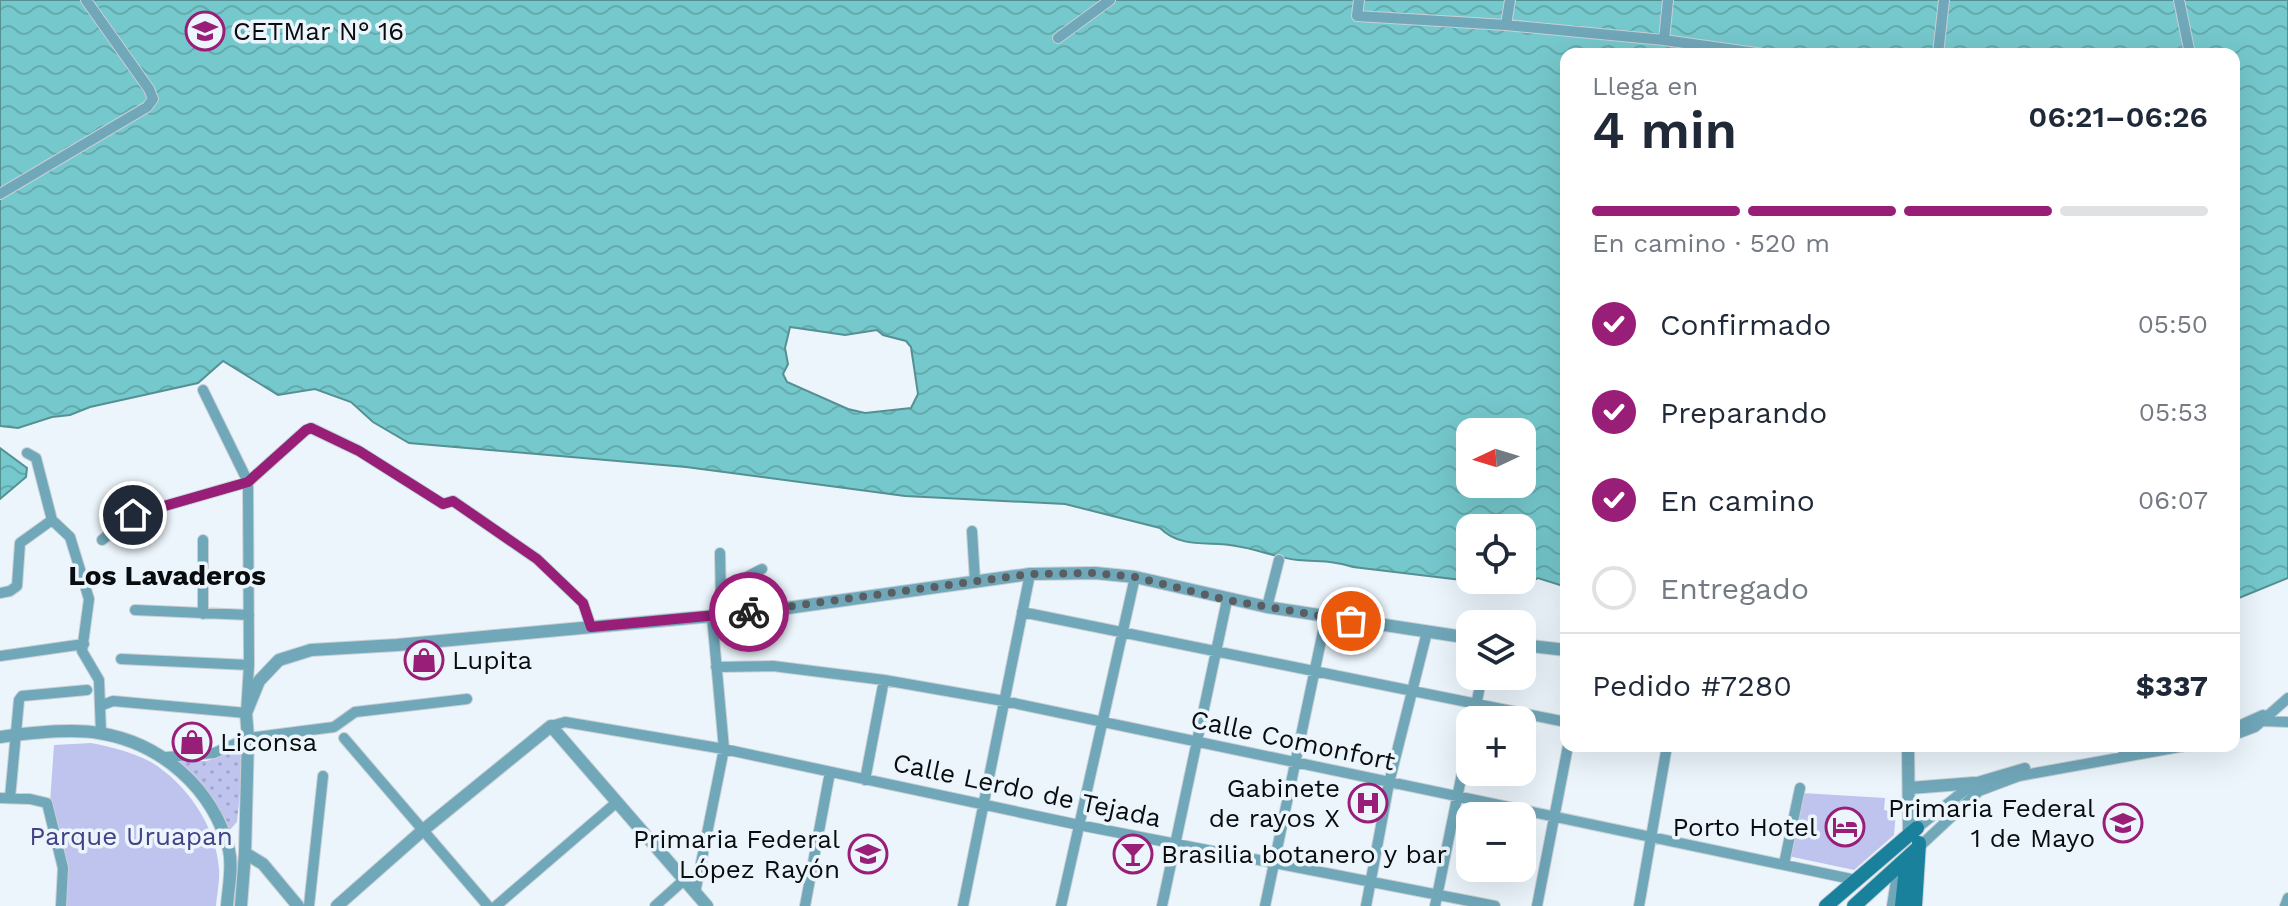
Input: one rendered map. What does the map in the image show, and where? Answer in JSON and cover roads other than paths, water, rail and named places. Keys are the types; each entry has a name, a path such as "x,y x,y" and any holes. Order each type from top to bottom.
{"main road":[{"path":"1912,827 1919,847 1915,906"},
{"path":"1902,906 1903,863 1912,827"},
{"path":"1826,906 1912,827"},
{"path":"1854,906 1919,847"}],"street":[{"path":"0,194 147,107 153,99 86,0"},
{"path":"1058,38 1110,0"},
{"path":"1359,0 1357,16 1506,25 1721,48"},
{"path":"1506,25 1510,0"},
{"path":"1664,40 1668,0"},
{"path":"1939,48 1944,0"},
{"path":"2179,0 2189,48"},
{"path":"203,390 248,482 248,738 241,906"},
{"path":"102,540 133,515 248,482 311,428 359,451 443,504 453,501 508,538 537,559 583,603 591,627"},
{"path":"27,453 36,458 52,520 70,537 89,599 82,651 99,680 101,733"},
{"path":"0,593 17,586 20,543 52,520"},
{"path":"972,531 975,581"},
{"path":"203,540 203,614"},
{"path":"695,893 724,749 712,616 721,604 720,553"},
{"path":"1267,607 1279,560"},
{"path":"721,590 762,569"},
{"path":"246,713 259,681 279,660 311,650 712,616 1030,574 1095,573 1135,577 1227,600 1456,636"},
{"path":"963,906 1030,574"},
{"path":"1061,906 1135,577"},
{"path":"1162,906 1227,600"},
{"path":"135,610 249,615"},
{"path":"1022,612 1560,721"},
{"path":"1265,906 1326,617"},
{"path":"1366,906 1389,783 1427,632"},
{"path":"0,656 84,644"},
{"path":"1536,647 1560,649"},
{"path":"121,659 249,665"},
{"name":"Calle Comonfort","path":"716,667 773,666 884,680 1004,701 1856,880"},
{"path":"865,780 884,680"},
{"path":"61,906 63,868 47,803 5,798 22,696 87,690"},
{"path":"1476,704 1479,690"},
{"path":"2240,733 2255,727 2288,698"},
{"path":"167,757 214,753 248,738 334,727 355,712 467,699"},
{"path":"100,706 113,701 246,713"},
{"path":"2240,726 2264,716 2288,722"},
{"name":"Calle Lerdo de Tejada","path":"551,726 565,722 724,749 1079,825 1370,881 1436,901 1495,906"},
{"path":"337,906 422,831 551,726 707,906"},
{"path":"0,737 101,733 167,757 209,804 230,852 227,906"},
{"path":"344,738 488,906"},
{"path":"1537,906 1567,752"},
{"path":"1639,906 1666,752"},
{"path":"1908,752 1912,827"},
{"path":"1910,788 1974,783 2009,771 2112,752"},
{"path":"1919,847 1979,791 1996,783 2152,752"},
{"path":"805,906 830,772"},
{"path":"309,906 323,776"},
{"path":"1912,827 1974,783"},
{"path":"1436,901 1459,786"},
{"path":"1784,864 1800,788"},
{"path":"496,906 617,802"},
{"path":"230,852 245,853 263,864 298,906"},
{"path":"1892,906 1903,863"},
{"path":"655,906 684,880"},
{"path":"2285,906 2288,898"}],"water":[{"path":"0,0 2288,0 2288,578 2240,598 2240,48 1560,48 1560,585 1536,579 1536,514 1456,514 1456,579 1290,559 1236,546 1186,542 1160,528 1065,504 905,496 686,467 409,443 373,422 351,402 315,389 278,395 223,361 198,383 52,417 18,428 0,426","holes":["790,327 845,335 877,330 883,335 906,341 911,347 918,394 911,408 865,413 848,409 787,382 783,374 788,364 785,348"]},
{"path":"0,448 27,468 26,477 0,499"}],"place":[{"name":"CETMar N° 16","path":"205,31"},
{"name":"Lupita","path":"424,660"},
{"name":"Liconsa","path":"192,742"},
{"name":"Gabinete de rayos X","path":"1368,803"},
{"name":"Primaria Federal 1 de Mayo","path":"2123,823"},
{"name":"Porto Hotel","path":"1845,827"},
{"name":"Primaria Federal López Rayón","path":"868,854"},
{"name":"Brasilia botanero y bar","path":"1133,854"}],"district":[{"name":"Los Lavaderos","path":"167,575"}],"park label":[{"name":"Parque Uruapan","path":"131,836"}]}
